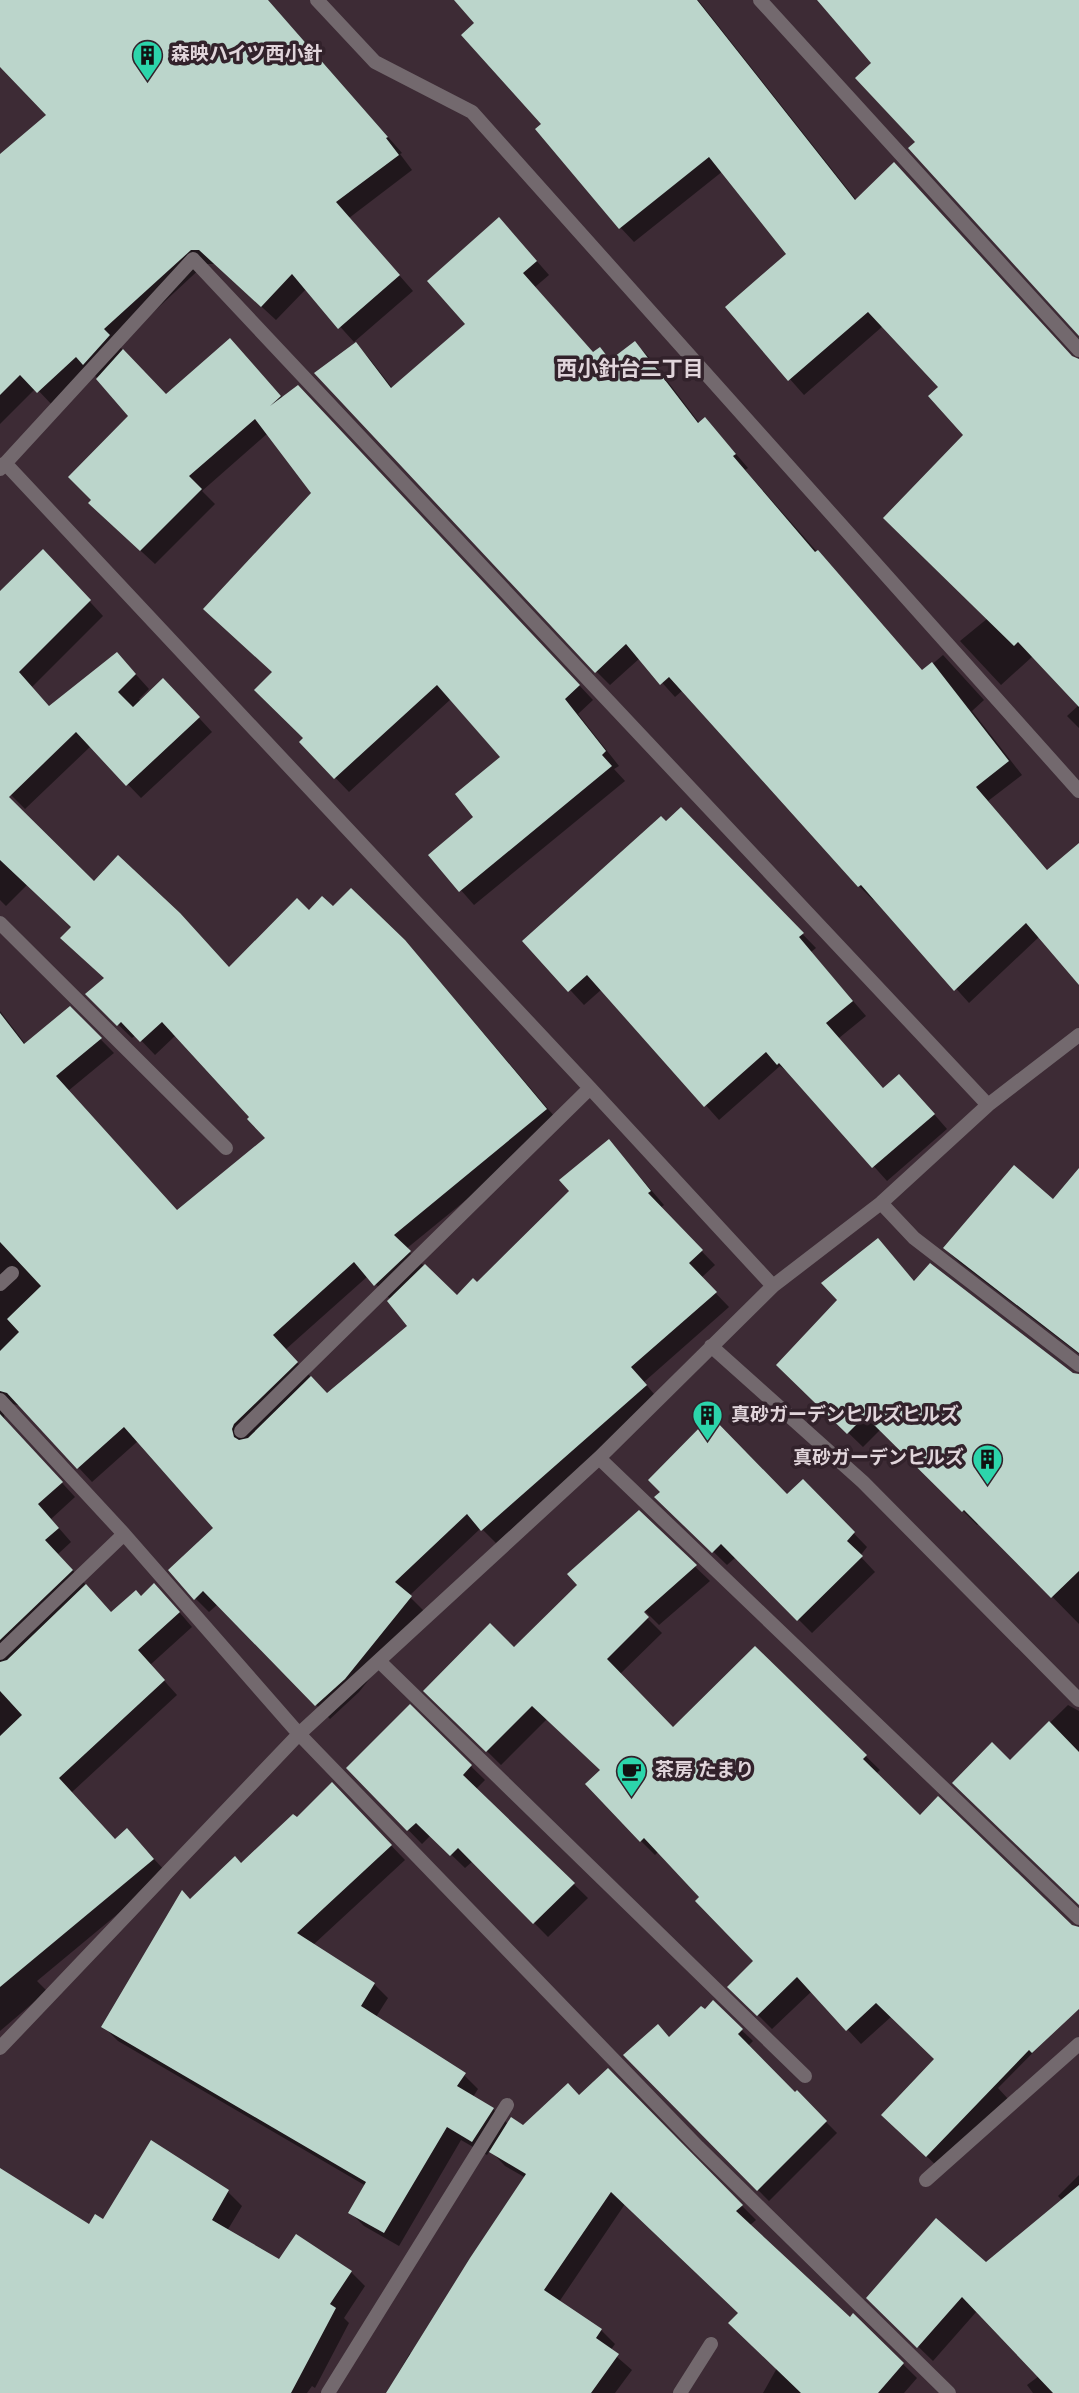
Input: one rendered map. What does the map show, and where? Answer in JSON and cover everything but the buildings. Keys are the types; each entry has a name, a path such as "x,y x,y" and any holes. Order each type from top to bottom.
{"street":[{"path":"317,0 375,62 472,112 1079,791"},
{"path":"760,0 1079,350"},
{"path":"773,1286 590,1088 3,466 193,259 988,1105"},
{"path":"0,923 226,1147"},
{"path":"0,2048 299,1734 599,1458 773,1286 881,1203 988,1105 1079,1035"},
{"path":"240,1431 590,1088"},
{"path":"881,1203 914,1238 1079,1365"},
{"path":"0,1284 12,1273"},
{"path":"711,1346 863,1482 1079,1700"},
{"path":"0,1400 124,1534 299,1734 698,2147 949,2393"},
{"path":"599,1458 1079,1918"},
{"path":"0,1653 124,1534"},
{"path":"380,1661 805,2076"},
{"path":"926,2180 1079,2044"},
{"path":"328,2393 507,2105"},
{"path":"680,2393 710,2344"}],"place":[{"name":"森映ハイツ西小針","path":"148,82"},
{"name":"真砂ガーデンヒルズヒルズ","path":"708,1443"},
{"name":"真砂ガーデンヒルズ","path":"987,1486"},
{"name":"茶房 たまり","path":"632,1798"}],"district":[{"name":"西小針台二丁目","path":"630,370"}]}
